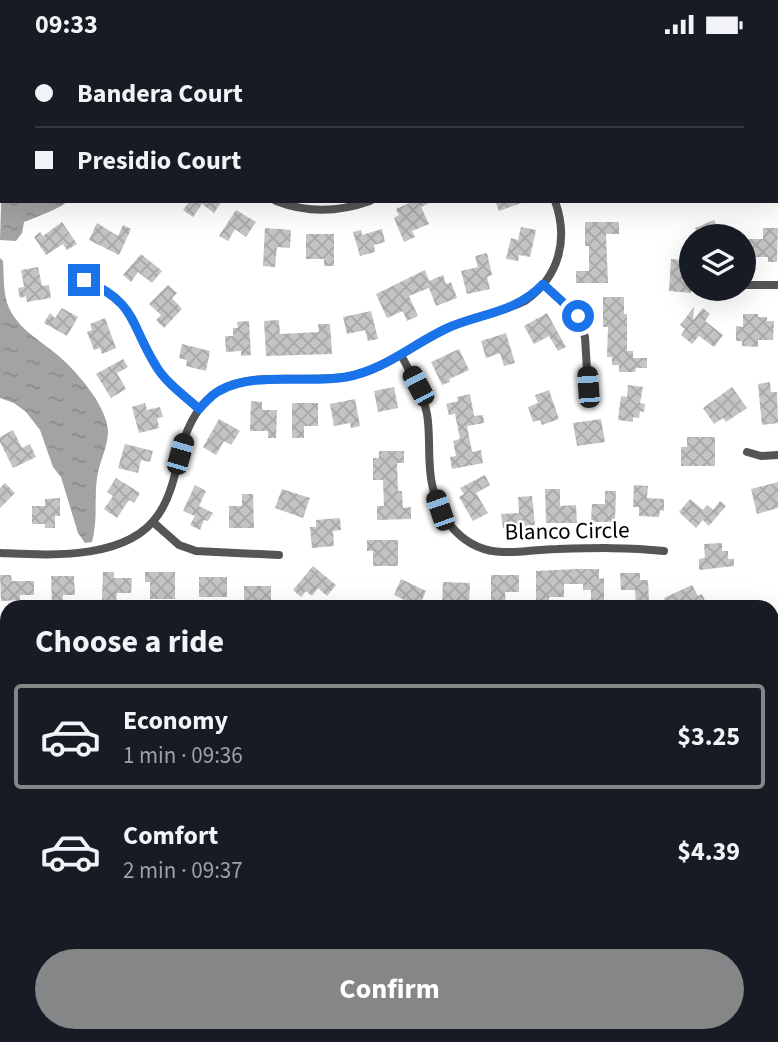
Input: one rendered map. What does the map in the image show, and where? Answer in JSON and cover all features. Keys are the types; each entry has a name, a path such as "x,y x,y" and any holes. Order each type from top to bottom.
{"street":[{"path":"283,203 304,209 330,211 362,203"},
{"path":"0,553 68,553 107,549 128,541 153,522 169,494 186,432 199,409 219,390 246,381 304,381 348,377 379,366 450,327 514,307 533,295 557,261 562,243 561,223 556,203"},
{"path":"84,280 103,288 121,302 132,316 156,367 199,409"},
{"path":"543,284 578,316 585,337 588,387"},
{"path":"756,285 778,285"},
{"name":"Blanco Circle","path":"401,355 418,386 426,413 432,485 440,510 463,539 472,545 500,552 615,547 664,551"},
{"path":"747,452 761,456 778,455"},
{"path":"153,522 179,545 196,551 279,555"}],"water":[{"path":"1,203 66,203 24,222 22,233 16,241 0,240"},
{"path":"0,258 3,261 6,297 13,316 80,377 96,399 106,421 108,437 97,478 92,542 85,543 78,533 61,477 53,467 40,430 26,412 14,403 0,398"}],"building":[{"path":"188,203 221,203 214,213 202,204 193,217 183,210"},
{"path":"410,203 429,203 421,207 429,224 412,231 415,237 404,242 394,218 399,215 396,209"},
{"path":"496,203 521,203 499,211"},
{"path":"236,210 256,222 246,237 235,229 228,241 219,236"},
{"path":"62,222 77,244 67,250 63,244 46,255 34,237 40,232 43,236"},
{"path":"585,222 619,222 619,234 606,234 608,283 576,283 576,271 589,271"},
{"path":"97,223 118,236 123,225 131,229 119,255 89,240"},
{"path":"521,227 536,230 530,257 519,255 518,261 506,259 511,238 518,240"},
{"path":"265,228 291,230 290,248 277,247 275,267 263,266"},
{"path":"763,228 778,228 777,262 768,262 768,257 756,257 756,239 763,239"},
{"path":"382,229 385,242 374,245 375,252 360,256 353,232 361,230 362,235"},
{"path":"306,234 334,234 334,266 324,266 324,259 306,259"},
{"path":"487,253 492,275 487,277 490,289 467,294 461,271 478,267 475,256"},
{"path":"141,254 162,271 152,283 138,272 131,282 123,275"},
{"path":"671,259 679,260 679,292 669,291"},
{"path":"38,267 42,286 49,285 51,298 27,302 26,296 20,298 18,288 24,287 21,270"},
{"path":"425,270 429,281 443,275 446,284 451,282 457,298 436,306 429,288 409,296 418,316 407,321 403,311 387,318 376,294"},
{"path":"168,285 177,293 172,298 182,309 164,328 156,320 161,315 149,304"},
{"path":"603,297 624,297 627,351 633,351 633,358 647,358 647,368 636,368 635,372 619,372 619,365 612,365 612,357 607,357 608,327 603,327"},
{"path":"694,307 693,320 703,308 710,314 705,321 723,335 714,347 699,336 692,344 681,335 685,329 680,325"},
{"path":"62,308 78,317 67,336 44,323 50,313 55,318"},
{"path":"371,311 378,339 368,341 365,330 347,334 343,317"},
{"path":"547,313 566,347 558,351 549,336 534,344 524,326"},
{"path":"743,314 758,314 758,317 767,317 767,321 774,321 773,340 758,340 758,347 742,346 742,341 736,341 736,326 743,327"},
{"path":"105,318 116,348 102,354 100,348 94,350 87,332 92,330 90,324"},
{"path":"279,320 280,334 319,332 318,324 330,324 332,354 266,356 264,321"},
{"path":"249,321 251,355 241,356 241,351 226,352 225,336 233,336 233,328 238,328 237,322"},
{"path":"506,333 515,363 504,366 500,353 486,358 481,341"},
{"path":"182,344 210,351 206,371 186,366 187,360 179,358"},
{"path":"459,349 469,370 442,385 431,362"},
{"path":"123,359 128,367 117,373 126,389 111,398 96,374"},
{"path":"770,382 771,392 777,392 778,423 762,425 758,384"},
{"path":"628,385 643,387 640,403 645,404 644,412 640,411 639,418 633,417 633,422 618,420 621,396 627,397"},
{"path":"394,387 398,408 378,412 374,391"},
{"path":"732,387 747,408 726,422 723,418 714,424 703,408"},
{"path":"549,390 559,419 542,425 540,420 533,422 528,407 538,403 535,395"},
{"path":"470,394 474,416 483,415 484,423 467,426 472,452 481,450 483,463 452,469 450,457 456,456 453,441 460,439 455,414 449,415 446,404 458,401 457,397"},
{"path":"355,399 360,426 351,428 350,423 334,426 330,404"},
{"path":"251,401 262,402 262,410 277,410 276,438 268,438 268,431 250,431"},
{"path":"145,403 147,410 160,407 163,417 157,418 159,428 139,433 132,407"},
{"path":"292,403 318,403 318,426 304,426 304,438 292,438"},
{"path":"219,419 240,431 231,445 224,441 216,455 203,447"},
{"path":"601,419 605,442 577,446 573,423"},
{"path":"13,430 22,448 30,444 36,457 13,468 0,437"},
{"path":"687,437 715,437 715,466 681,466 681,447 687,447"},
{"path":"125,444 153,451 150,462 141,460 138,473 118,468"},
{"path":"379,451 404,451 404,463 397,463 398,491 402,491 403,508 411,507 411,519 377,520 377,506 384,506 383,480 373,480 373,458 379,458"},
{"path":"485,475 490,485 476,493 488,513 473,521 459,497 464,494 460,488"},
{"path":"116,478 140,493 134,503 129,500 117,518 104,509 113,496 107,492"},
{"path":"778,482 778,508 757,514 751,489"},
{"path":"5,483 15,493 0,508 0,488"},
{"path":"195,485 206,491 199,506 213,513 208,521 204,520 200,530 190,525 195,516 183,511"},
{"path":"634,485 648,486 647,498 664,499 664,511 660,510 659,517 639,516 639,507 633,507"},
{"path":"282,489 310,498 303,518 275,508"},
{"path":"545,489 560,489 560,506 576,505 577,523 546,523"},
{"path":"605,491 616,491 615,522 591,522 592,504 605,504"},
{"path":"242,494 253,494 254,528 229,528 229,506 242,506"},
{"path":"532,496 535,525 503,528 501,514 519,513 518,497"},
{"path":"60,498 60,516 55,516 55,528 45,528 45,524 32,524 32,506 45,506 45,499"},
{"path":"690,499 703,510 707,505 713,510 720,501 726,506 709,526 703,520 696,528 679,512"},
{"path":"340,518 341,530 333,531 334,546 312,548 310,527 316,527 316,520"},
{"path":"367,540 398,540 398,566 373,566 373,551 367,551"},
{"path":"722,543 722,551 728,551 728,559 734,559 734,566 699,570 699,559 705,558 704,544"},
{"path":"313,566 336,585 327,596 318,588 312,596 306,591 301,597 293,590"},
{"path":"599,569 599,579 604,578 604,600 591,600 591,590 583,590 583,584 564,584 564,597 536,600 536,571"},
{"path":"103,572 114,572 114,578 132,578 131,593 117,593 116,600 102,600"},
{"path":"145,572 175,572 175,599 150,599 150,582 145,582"},
{"path":"620,573 640,573 640,580 648,580 649,600 636,600 635,590 621,590"},
{"path":"0,575 11,575 12,581 34,581 34,595 20,595 20,600 1,600"},
{"path":"491,575 519,575 519,592 505,592 506,600 491,600"},
{"path":"51,576 74,576 75,595 63,595 63,600 52,600"},
{"path":"199,577 227,577 227,597 199,597"},
{"path":"401,579 426,591 422,600 404,600 394,595"},
{"path":"443,582 470,583 469,600 442,600"},
{"path":"692,585 698,596 702,594 705,600 665,600 664,598"},
{"path":"244,586 271,586 271,600 244,600"}],"route":[{"path":"84,280 103,288 121,302 132,316 156,367 199,409 219,390 246,381 304,381 348,377 379,366 450,327 514,307 533,295 543,284 578,316"}]}
